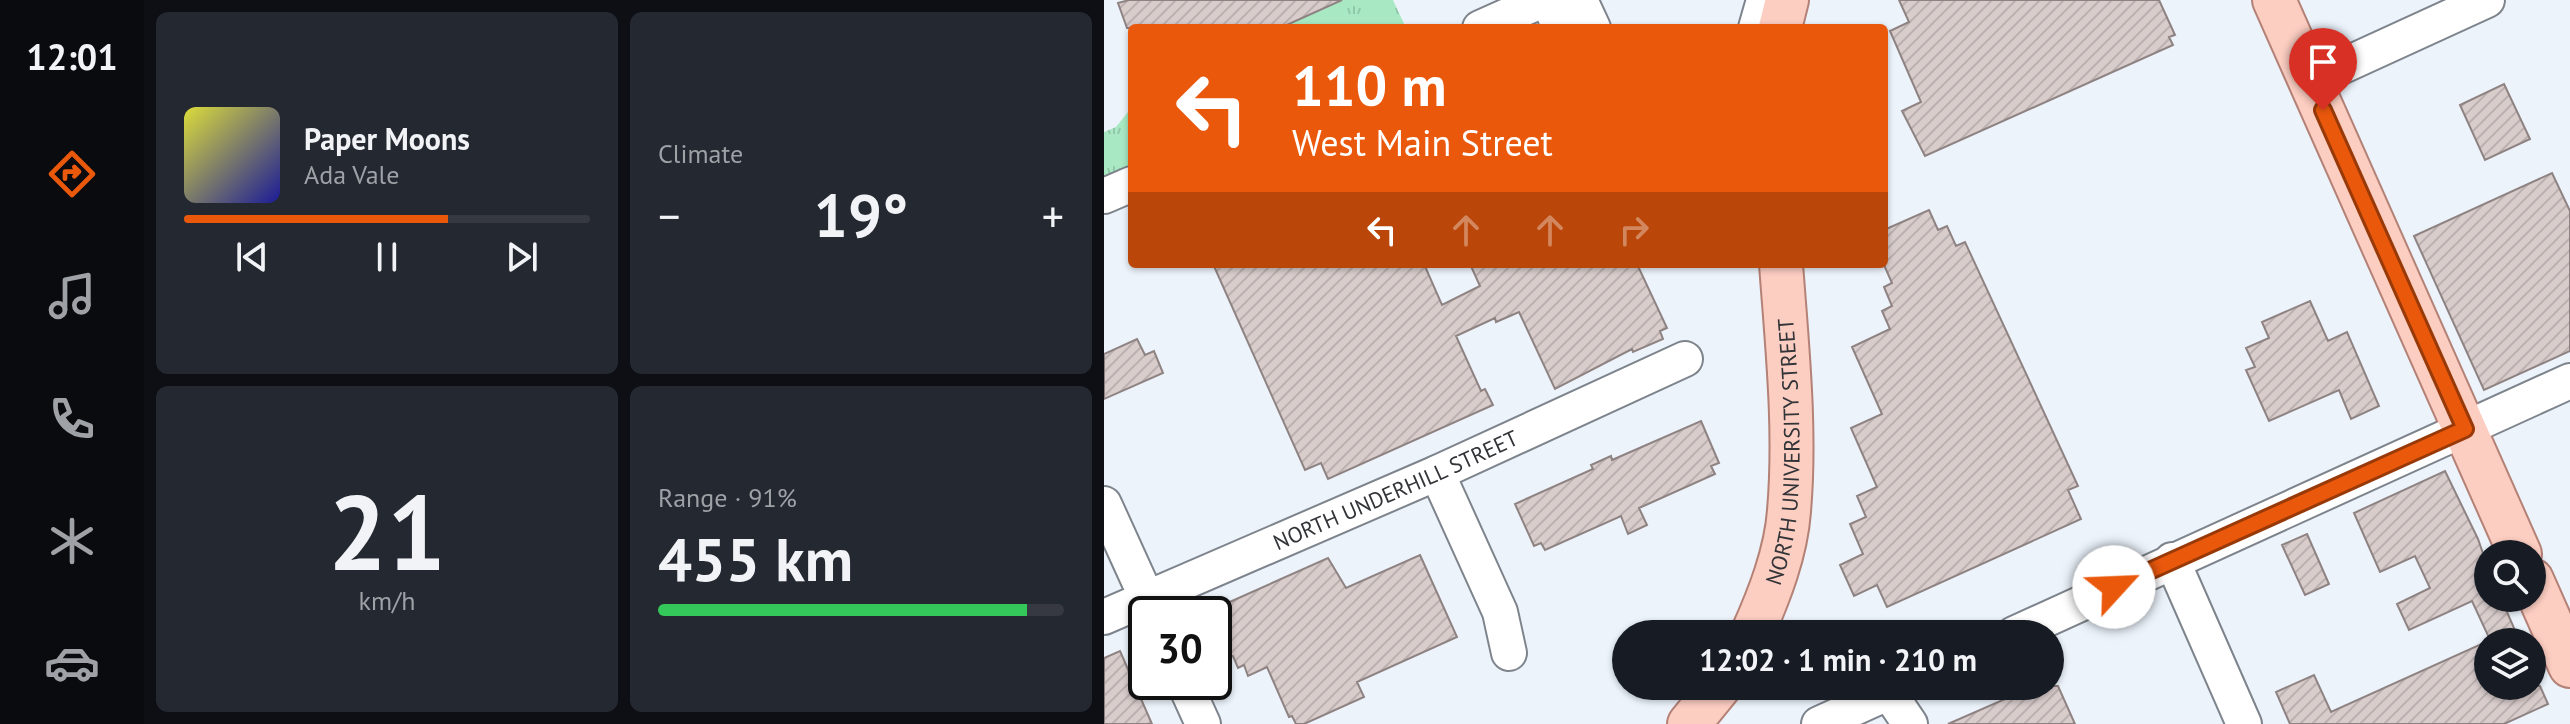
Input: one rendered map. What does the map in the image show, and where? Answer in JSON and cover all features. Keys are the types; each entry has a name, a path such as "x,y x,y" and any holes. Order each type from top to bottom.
{"main road":[{"path":"1781,24 1787,0"},
{"path":"2274,0 2514,540"},
{"name":"NORTH UNIVERSITY STREET","path":"1757,620 1779,561 1789,513 1791,417 1781,268"},
{"path":"2546,612 2570,666"},
{"path":"1689,724 1709,700"}],"street":[{"path":"1489,24 1545,0 1558,24"},
{"path":"1580,0 1591,24"},
{"path":"1757,24 1764,0"},
{"path":"2310,81 2487,0"},
{"path":"1104,196 1128,186"},
{"name":"NORTH UNDERHILL STREET","path":"1173,596 1685,359"},
{"path":"2044,620 2570,381"},
{"path":"1437,473 1500,612 1509,653"},
{"path":"1104,504 1146,596"},
{"path":"2172,560 2244,724"},
{"name":"NORTH UNDERHILL STREET","path":"1104,617 1128,611"},
{"path":"1192,700 1203,724"},
{"path":"1819,724 1872,700"},
{"path":"1900,700 1910,724"}],"green space":[{"path":"1342,0 1393,0 1404,24 1289,24"},
{"path":"1128,112 1128,170 1104,180 1104,132 1116,127"}],"building":[{"path":"1129,0 1342,0 1289,24 1128,24 1128,28 1118,3"},
{"path":"1899,0 2159,0 2175,35 2169,37 2173,45 1925,156 1902,111 1921,102 1890,31 1909,22"},
{"path":"2504,84 2530,139 2485,160 2460,105"},
{"path":"2552,173 2570,211 2570,351 2484,390 2414,236"},
{"path":"1929,210 1938,230 1947,226 1956,246 1965,242 2078,486 2068,490 2081,519 1887,607 1877,585 1854,596 1840,565 1863,554 1850,524 1866,517 1857,496 1877,487 1851,428 1882,414 1852,347 1890,329 1882,311 1892,306 1884,287 1892,283 1885,268 1888,268 1888,228"},
{"path":"1215,268 1426,268 1442,305 1480,286 1472,268 1639,268 1667,328 1660,331 1663,339 1633,352 1632,349 1555,389 1519,312 1496,322 1495,318 1456,336 1481,391 1485,389 1493,405 1328,479 1321,463 1305,470"},
{"path":"2310,301 2328,341 2347,332 2379,406 2351,419 2339,390 2269,421 2246,370 2255,367 2246,348 2269,338 2262,322"},
{"path":"1137,339 1145,355 1154,351 1163,373 1104,399 1104,354"},
{"path":"1701,421 1719,463 1711,466 1715,474 1639,508 1647,525 1628,534 1621,516 1545,550 1541,543 1534,546 1515,504 1593,469 1591,465 1611,456 1612,460"},
{"path":"2445,471 2478,540 2474,540 2474,605 2472,601 2409,630 2397,604 2430,588 2415,556 2380,572 2354,513"},
{"path":"2307,534 2329,584 2305,595 2282,545"},
{"path":"1420,555 1457,637 1357,682 1364,697 1304,724 1296,724 1292,716 1289,717 1267,667 1248,676 1244,665 1238,668 1232,656 1232,601 1328,558 1346,588"},
{"path":"2477,612 2507,612 2514,628 2485,628"},
{"path":"2474,647 2474,700 2546,700 2548,704 2504,724 2290,724 2276,692 2314,675 2331,712"},
{"path":"1120,651 1128,669 1128,700 1141,700 1152,724 1104,724 1104,658"},
{"path":"2064,699 2075,724 1948,724 2003,700"}],"route":[{"path":"2114,587 2465,429 2323,110"}]}
